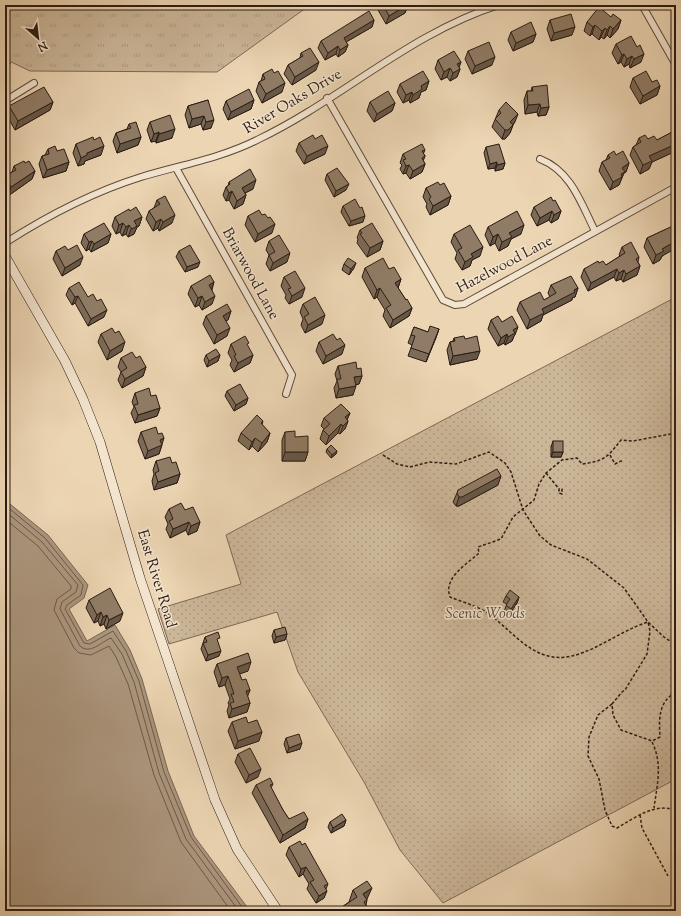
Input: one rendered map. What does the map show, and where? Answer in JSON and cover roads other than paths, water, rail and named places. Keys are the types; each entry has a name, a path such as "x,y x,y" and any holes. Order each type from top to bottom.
{"main road":[{"name":"East River Road","path":"5,256 61,355 83,398 100,442 143,586 215,800 237,849 278,911"}],"street":[{"name":"River Oaks Drive","path":"5,243 86,198 141,177 216,157 258,140 437,30 480,11 499,5"},
{"path":"642,5 676,65"},
{"path":"5,100 34,83"},
{"name":"Hazelwood Lane","path":"327,98 443,300 454,305 464,304 676,187"},
{"path":"540,159 554,165 568,179 595,231"},
{"name":"Briarwood Lane","path":"176,168 292,375 286,394"}],"water":[{"path":"5,500 48,535 88,585 84,598 69,609 87,641 115,625 130,650 142,679 168,771 194,836 250,911 5,911"}],"park label":[{"name":"Scenic Woods","path":"485,614"}]}
